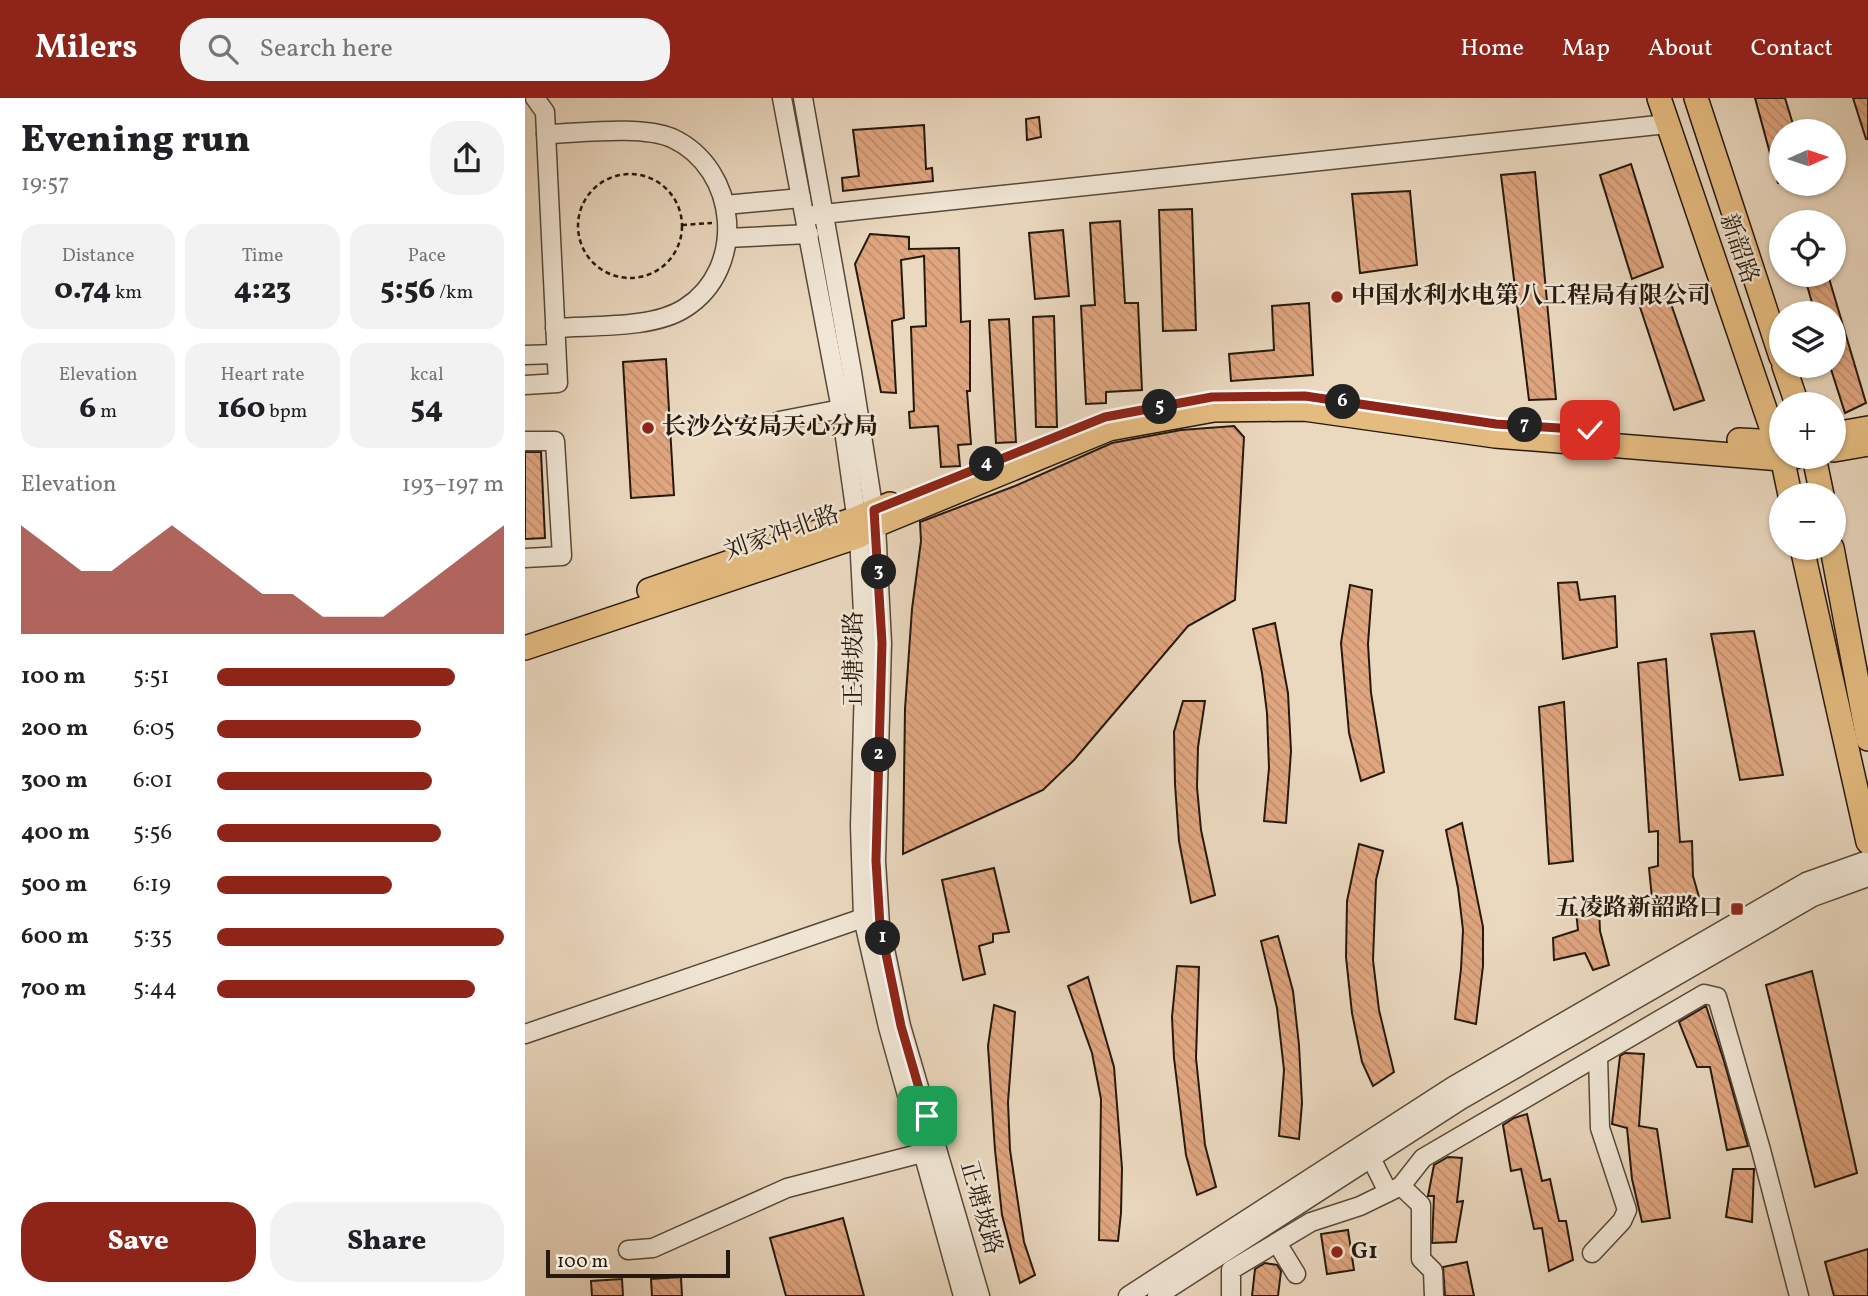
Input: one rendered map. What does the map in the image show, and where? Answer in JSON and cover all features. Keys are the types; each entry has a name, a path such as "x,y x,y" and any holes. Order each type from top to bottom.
{"main road":[{"name":"新韶路","path":"1659,98 1769,412"},
{"name":"新韶路","path":"1696,98 1769,320"},
{"name":"刘家冲北路","path":"525,648 866,522 1105,417 1212,397 1305,396 1496,424 1769,451"},
{"path":"1846,431 1868,428"},
{"path":"1846,448 1868,444"},
{"name":"刘家冲北路","path":"525,634 866,522"},
{"path":"1805,560 1868,842"},
{"path":"1834,560 1868,739"}],"street":[{"name":"正塘坡路","path":"782,98 841,409 866,522 860,826 863,918 888,1027 963,1296"},
{"name":"正塘坡路","path":"803,98 824,214 882,643 876,861 880,925 901,1026 980,1296"},
{"path":"525,113 540,105 546,134 558,383 525,385"},
{"path":"726,221 807,225 824,214 1667,124"},
{"path":"546,134 641,131 671,138 708,164 719,183 726,221 724,257 716,276 705,293 683,310 651,321 555,328"},
{"path":"726,221 801,198"},
{"path":"525,355 557,354"},
{"path":"779,421 841,409"},
{"path":"525,441 555,441 562,556 525,558"},
{"path":"1157,1296 1368,1151 1453,1086 1806,882 1868,860"},
{"path":"1128,1296 1368,1151 1813,897 1868,877"},
{"path":"525,1034 863,918"},
{"path":"1231,1296 1231,1270 1311,1222 1360,1206 1395,1189 1423,1158 1704,994 1717,997 1799,1296"},
{"path":"1592,1253 1622,1221 1627,1210 1600,1128 1598,1056"},
{"path":"1368,1151 1395,1189 1421,1205 1421,1259 1433,1271 1434,1296"},
{"path":"628,1250 653,1248 787,1188 922,1153"},
{"path":"1277,1242 1296,1274"}],"path":[{"path":"625,173 643,175 660,183 673,195 682,225 678,246 669,260 657,271 642,277 625,278 609,274 595,265 585,253 577,221 582,204 593,188 607,178 625,173"},
{"path":"682,225 726,221"}],"building":[{"path":"1755,98 1785,98 1791,119 1769,119 1769,150"},
{"path":"1853,98 1868,98 1868,139 1866,139"},
{"path":"1039,117 1041,137 1027,140 1026,119"},
{"path":"924,125 926,169 932,168 933,181 843,191 842,178 859,176 853,130"},
{"path":"1631,164 1663,267 1632,279 1600,175"},
{"path":"1535,172 1556,399 1529,400 1501,175"},
{"path":"1410,191 1417,265 1360,273 1352,194"},
{"path":"1192,209 1196,330 1163,331 1159,210"},
{"path":"1120,221 1125,303 1138,303 1142,390 1106,392 1106,403 1086,404 1081,306 1095,305 1090,223"},
{"path":"1063,230 1069,296 1035,299 1029,233"},
{"path":"870,234 909,237 909,249 959,248 961,322 970,321 970,391 967,391 971,444 958,445 960,466 941,467 938,426 910,428 909,412 914,411 911,327 926,326 924,256 901,260 904,318 892,321 896,393 881,392 855,264"},
{"path":"1807,287 1832,287 1836,301 1812,301"},
{"path":"1668,295 1704,400 1674,410 1639,304"},
{"path":"1309,303 1313,375 1231,381 1229,354 1274,350 1272,306"},
{"path":"1054,316 1057,427 1036,427 1033,317"},
{"path":"1009,319 1016,442 996,443 989,320"},
{"path":"1846,336 1866,403 1846,413 1846,392 1838,392 1834,378 1846,378"},
{"name":"长沙公安局天心分局","path":"666,359 674,495 631,498 623,362"},
{"path":"1234,426 1244,437 1235,600 1188,626 1074,760 1043,790 903,854 905,709 912,609 921,541 920,522 1015,486 1112,443 1181,430"},
{"path":"525,452 541,452 545,538 525,539"},
{"path":"1577,582 1580,600 1615,596 1617,647 1563,659 1558,583"},
{"path":"1350,585 1372,590 1368,644 1371,693 1384,772 1361,781 1349,733 1341,643"},
{"path":"1275,623 1288,693 1291,751 1286,823 1264,821 1269,768 1267,713 1253,629"},
{"path":"1754,631 1783,775 1740,780 1711,634"},
{"path":"1666,659 1680,842 1692,841 1693,876 1699,897 1686,908 1674,897 1652,898 1649,868 1658,866 1658,831 1649,832 1638,663"},
{"path":"1183,701 1205,701 1198,747 1197,787 1201,830 1215,895 1191,903 1179,841 1175,784 1174,732"},
{"path":"1564,702 1573,861 1549,864 1539,707"},
{"path":"1462,823 1483,927 1483,966 1476,1024 1455,1019 1463,930 1458,888 1446,830"},
{"path":"1359,844 1383,851 1376,880 1373,960 1379,1010 1394,1072 1373,1086 1362,1062 1352,1013 1346,957 1347,901"},
{"path":"994,868 1009,932 993,934 993,942 979,946 985,974 963,980 942,880"},
{"path":"1599,908 1600,931 1609,965 1593,970 1585,953 1554,960 1553,938 1578,930 1576,911"},
{"path":"1278,936 1293,991 1299,1045 1302,1103 1299,1139 1279,1136 1284,1070 1277,1008 1261,941"},
{"path":"1177,966 1199,967 1196,1058 1205,1145 1216,1187 1197,1195 1186,1155 1174,1058 1172,1017"},
{"path":"1812,971 1857,1173 1815,1187 1766,985"},
{"path":"1088,977 1114,1067 1122,1168 1118,1241 1099,1240 1101,1099 1092,1053 1068,986"},
{"path":"994,1005 1015,1012 1008,1102 1010,1150 1024,1242 1035,1275 1020,1283 1002,1215 995,1150 988,1046"},
{"path":"1706,1006 1748,1146 1727,1150 1710,1067 1697,1067 1679,1022"},
{"path":"1625,1053 1644,1054 1639,1126 1657,1129 1670,1218 1642,1222 1632,1179 1627,1128 1612,1124 1620,1056"},
{"path":"1527,1114 1542,1181 1550,1179 1559,1221 1566,1221 1573,1260 1549,1271 1542,1228 1534,1229 1521,1169 1511,1171 1503,1125"},
{"path":"1448,1157 1462,1158 1457,1202 1463,1201 1456,1242 1432,1243 1434,1196 1428,1196 1434,1165"},
{"path":"1733,1169 1754,1169 1752,1222 1726,1217"},
{"path":"843,1218 864,1296 786,1296 770,1238"},
{"name":"G1","path":"1348,1230 1354,1270 1327,1274 1321,1234"},
{"path":"1868,1249 1868,1296 1834,1296 1825,1262"},
{"path":"1467,1262 1474,1296 1445,1296 1443,1267"},
{"path":"1265,1263 1277,1265 1281,1271 1278,1296 1252,1296 1255,1269"},
{"path":"681,1277 682,1296 652,1296 651,1279"},
{"path":"622,1279 623,1296 592,1296 591,1281"}],"place":[{"name":"中国水利水电第八工程局有限公司","path":"1337,297"},
{"name":"长沙公安局天心分局","path":"648,428"},
{"name":"五凌路新韶路口","path":"1737,909"},
{"name":"G1","path":"1337,1252"}],"route":[{"path":"927,1116 901,1026 880,925 876,861 882,643 874,510 1105,417 1212,397 1305,396 1496,424 1590,430"}]}
